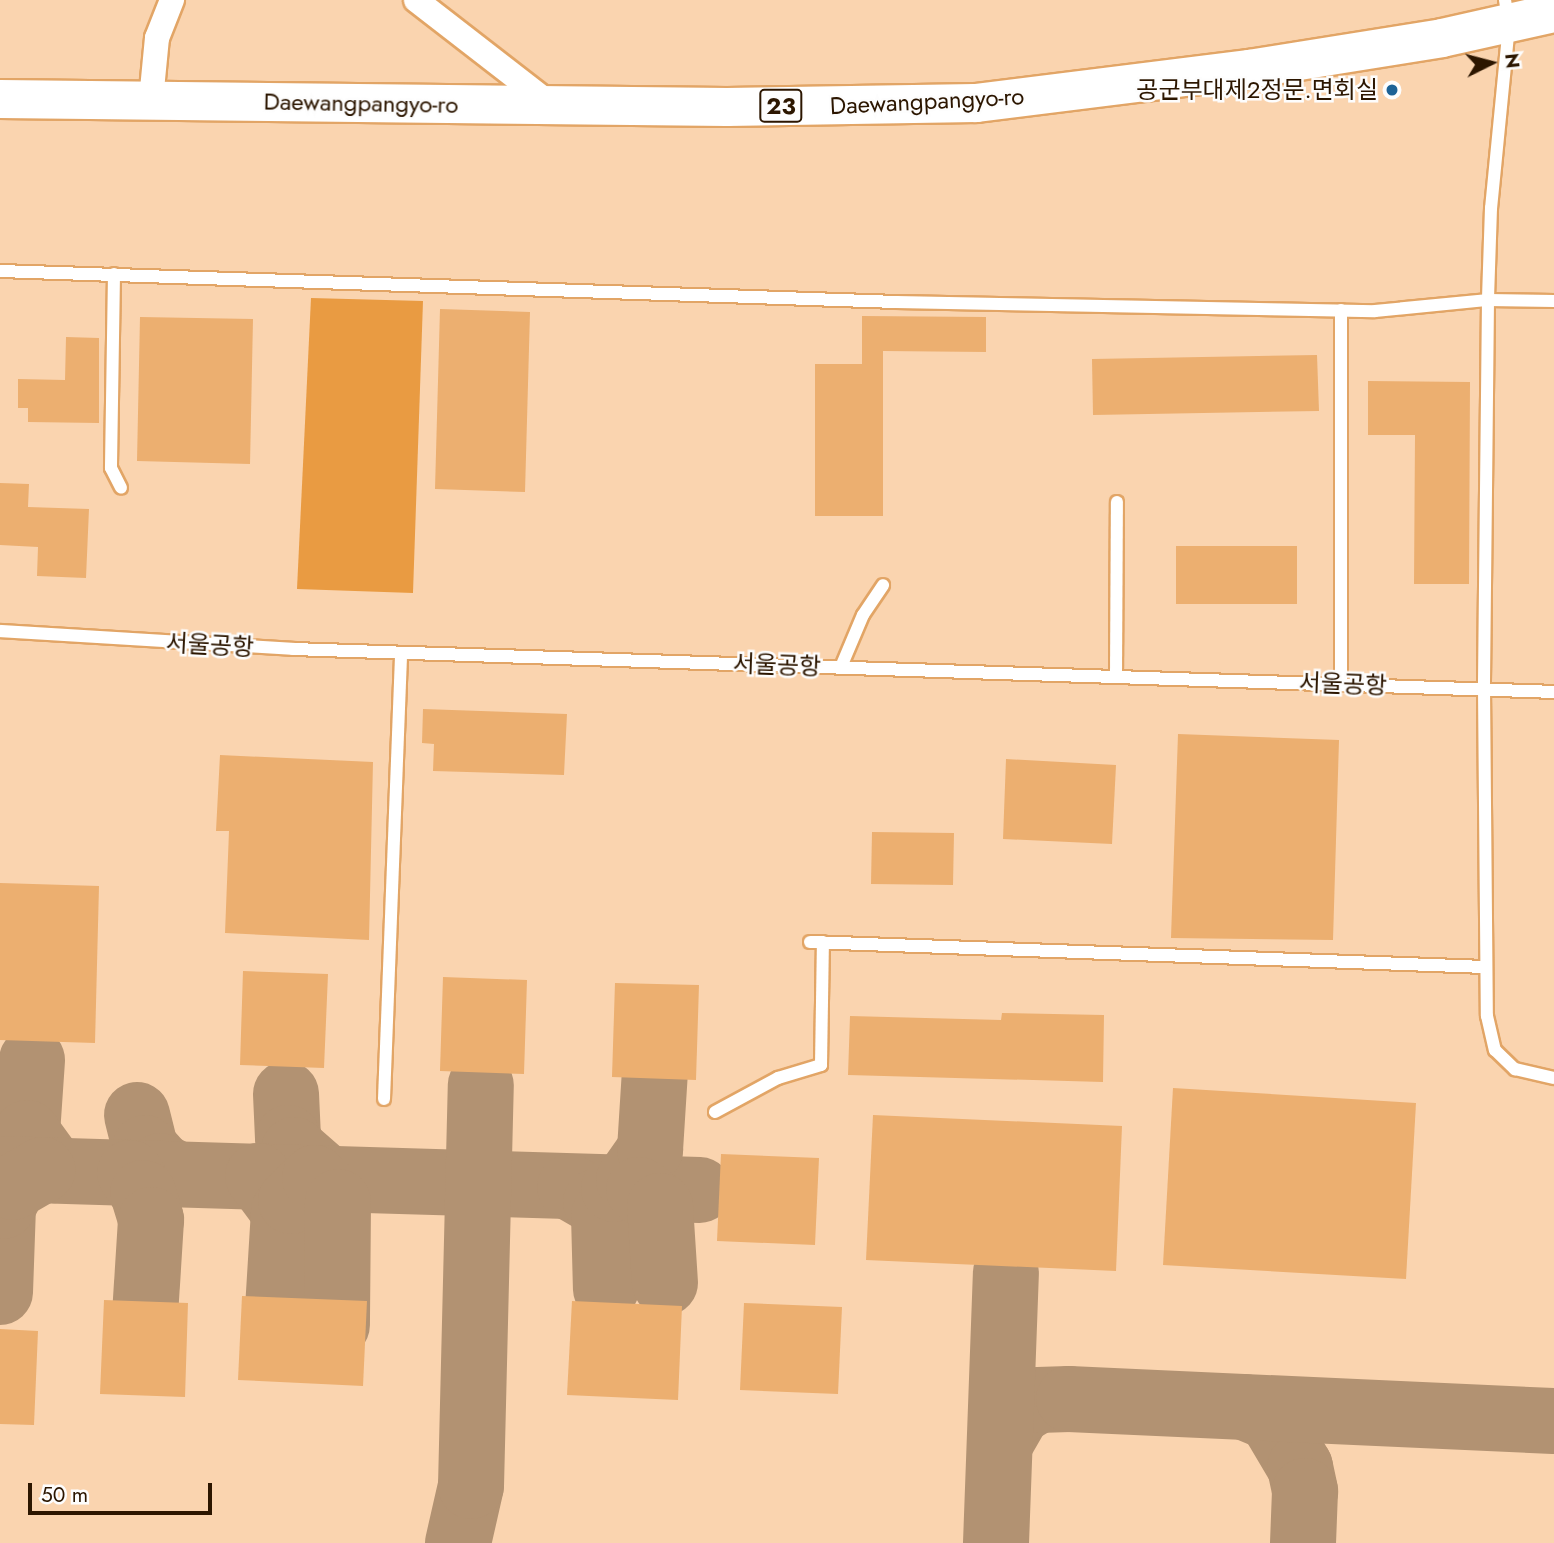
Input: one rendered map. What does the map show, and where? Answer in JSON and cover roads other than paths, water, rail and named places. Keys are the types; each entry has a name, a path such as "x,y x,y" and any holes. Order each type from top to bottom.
{"main road":[{"name":"Daewangpangyo-ro","path":"0,99 550,104 975,103 1249,69 1507,12 1554,13"}],"street":[{"path":"151,100 157,38 172,0"},
{"path":"416,0 550,104"}],"lane":[{"path":"1507,12 1491,208 1488,300 1483,689 1487,1016 1495,1050 1515,1069 1554,1078"},
{"path":"0,271 896,302 1340,310 1488,300 1554,301"},
{"path":"114,274 111,468 121,488"},
{"path":"1340,310 1341,684"},
{"path":"1116,676 1117,502"},
{"path":"841,667 863,615 883,585"},
{"name":"서울공항","path":"0,631 401,653 1554,692"},
{"path":"384,1099 401,653"},
{"path":"715,1112 778,1078 821,1065 816,942 1486,967"}],"place":[{"name":"공군부대제2정문.면회실","path":"1392,90"}]}
